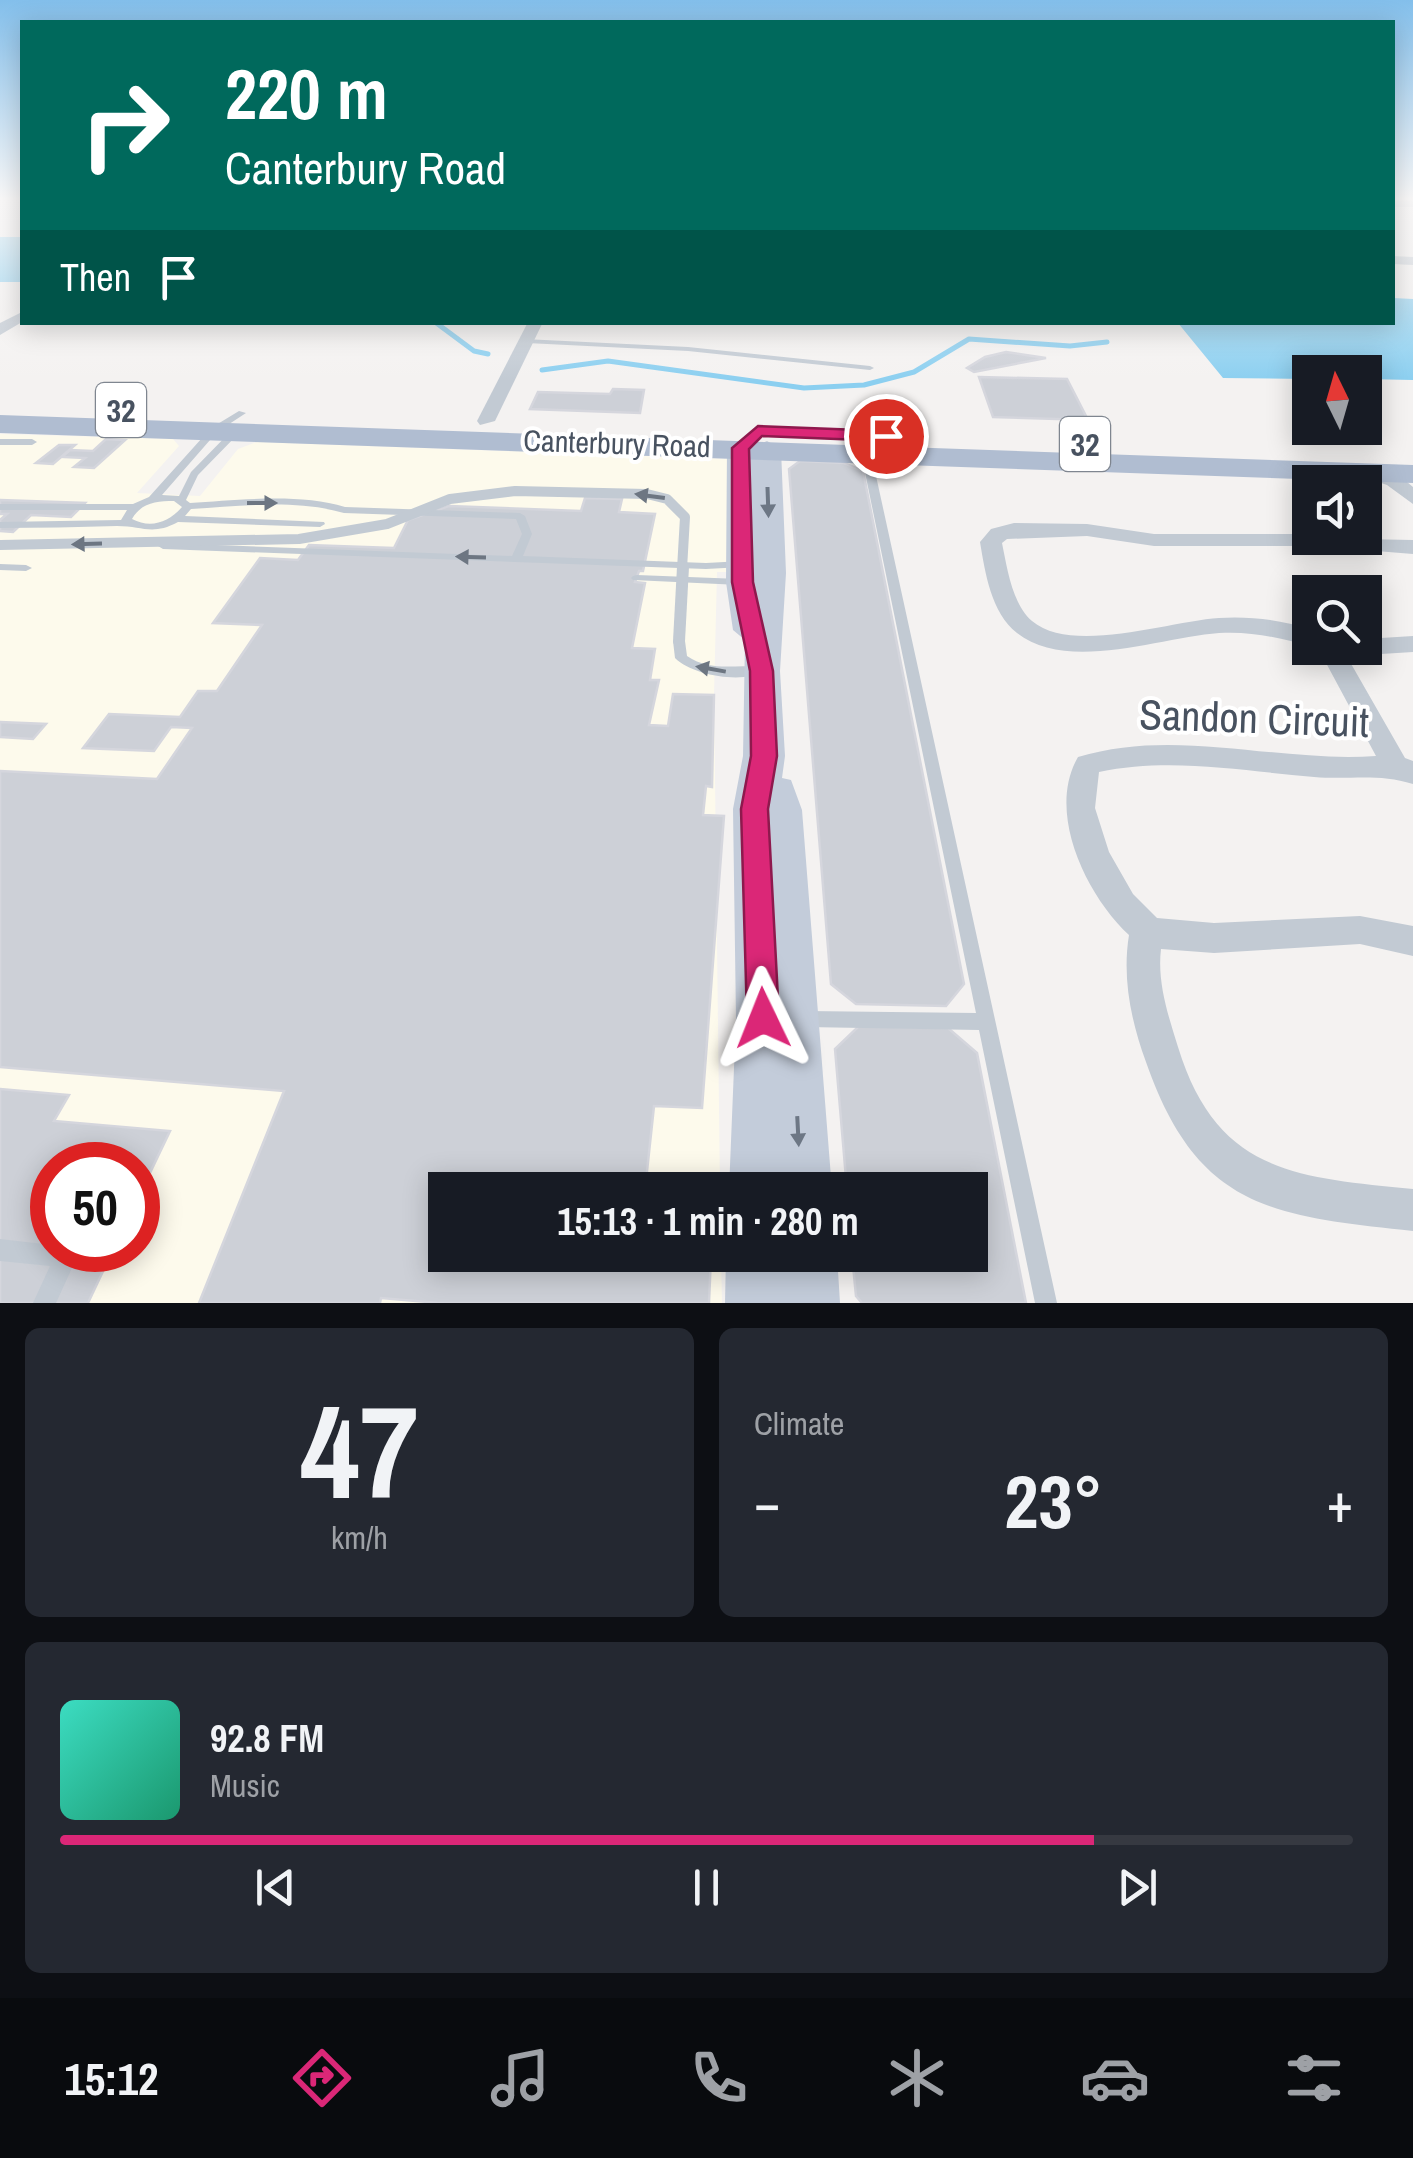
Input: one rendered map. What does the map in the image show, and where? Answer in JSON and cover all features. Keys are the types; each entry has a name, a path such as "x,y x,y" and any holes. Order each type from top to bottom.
{"main road":[{"name":"Canterbury Road","path":"0,406 231,425 472,436 1413,455"},
{"name":"Canterbury Road","path":"0,424 231,425"},
{"name":"Canterbury Road","path":"755,442 866,452 1292,470"},
{"path":"755,442 764,756 754,809 799,1172"},
{"name":"Canterbury Road","path":"1382,473 1413,474"},
{"path":"762,1172 778,1019"},
{"path":"759,1303 760,1272"},
{"path":"805,1272 806,1303"}],"street":[{"path":"472,436 535,325"},
{"path":"1382,477 1413,498"},
{"path":"1292,634 1254,626 1207,626 1085,643 1059,639 1026,628 1009,605 991,542 1014,529 1087,530 1154,540 1315,540 1413,548"},
{"path":"1382,646 1413,644"},
{"path":"1340,665 1404,769"},
{"name":"Sandon Circuit","path":"1147,930 1124,906 1097,862 1080,818 1078,782 1088,764 1118,755 1203,757 1334,770 1404,769"},
{"path":"1413,941 1362,930 1177,938 1147,930 1142,972 1176,1091 1210,1146 1236,1170 1297,1191 1413,1210"}],"lane":[{"path":"527,341 688,350 870,368"},
{"path":"0,507 135,507 152,500 231,425"},
{"path":"176,520 194,474 231,425"},
{"path":"0,442 32,442"},
{"path":"866,452 1046,1303"},
{"path":"0,545 299,539 387,524 470,494 544,491 658,496 674,504 685,518 681,658 695,667 725,672 761,671"},
{"path":"152,500 520,516 526,534 516,558"},
{"path":"131,525 126,516 135,507"},
{"path":"302,551 336,508"},
{"path":"0,524 162,525 176,520 320,524"},
{"path":"131,525 121,544 756,568"},
{"path":"138,545 162,525"},
{"path":"0,567 26,568"},
{"path":"637,578 756,568"},
{"path":"778,1019 985,1022"},
{"path":"0,1250 66,1257 44,1303"}],"shaded area":[{"path":"0,434 173,439 179,446 137,493 200,496 238,449 257,442 728,459 737,572 717,572 714,695 720,1172 428,1172 428,1272 721,1272 722,1303 0,1303"}],"water":[{"path":"0,260 20,260 20,282 0,282"},
{"path":"1395,298 1413,299 1413,380 1382,379 1382,355 1292,355 1292,379 1223,378 1180,325 1395,325"}],"building":[{"path":"1006,352 1046,358 974,372 967,368 985,357"},
{"path":"979,377 1067,379 1088,420 993,417"},
{"path":"613,389 644,390 640,413 530,409 538,392 610,394"},
{"path":"106,439 125,440 94,468 74,467 85,458 62,457 70,450 93,451"},
{"path":"59,445 75,445 53,464 36,463"},
{"path":"800,461 844,463 863,471 964,984 946,1006 856,1004 831,984 789,469"},
{"path":"585,498 622,499 619,512 655,514 643,571 639,571 635,582 645,583 632,648 655,649 650,680 659,680 649,725 668,726 673,694 714,695 712,787 706,786 703,815 724,816 702,1108 654,1106 647,1172 428,1172 428,1272 710,1272 709,1303 439,1303 381,1298 380,1303 199,1303 284,1091 0,1067 0,771 157,779 192,728 171,727 154,751 83,748 109,714 180,717 198,691 217,691 262,625 213,623 260,558 298,560 309,545 394,548 408,520 449,506 581,511"},
{"path":"0,500 85,503 71,517 31,515 13,532 0,531 0,520 7,514 0,514"},
{"path":"0,722 46,724 33,739 0,737"},
{"path":"859,1026 948,1028 977,1053 1026,1303 862,1303 856,1296 854,1272 988,1272 988,1172 845,1172 835,1049"},
{"path":"0,1089 69,1095 54,1121 170,1131 160,1152 160,1142 30,1142 30,1272 103,1272 88,1303 0,1303"}],"waterway":[{"path":"439,325 474,351 488,354"},
{"path":"542,370 608,361 804,388 864,385 914,372 969,339 1070,346 1107,342"}],"route":[{"path":"763,1018 754,809 764,756 761,671 743,582 741,448 758,430 886,436"}]}
